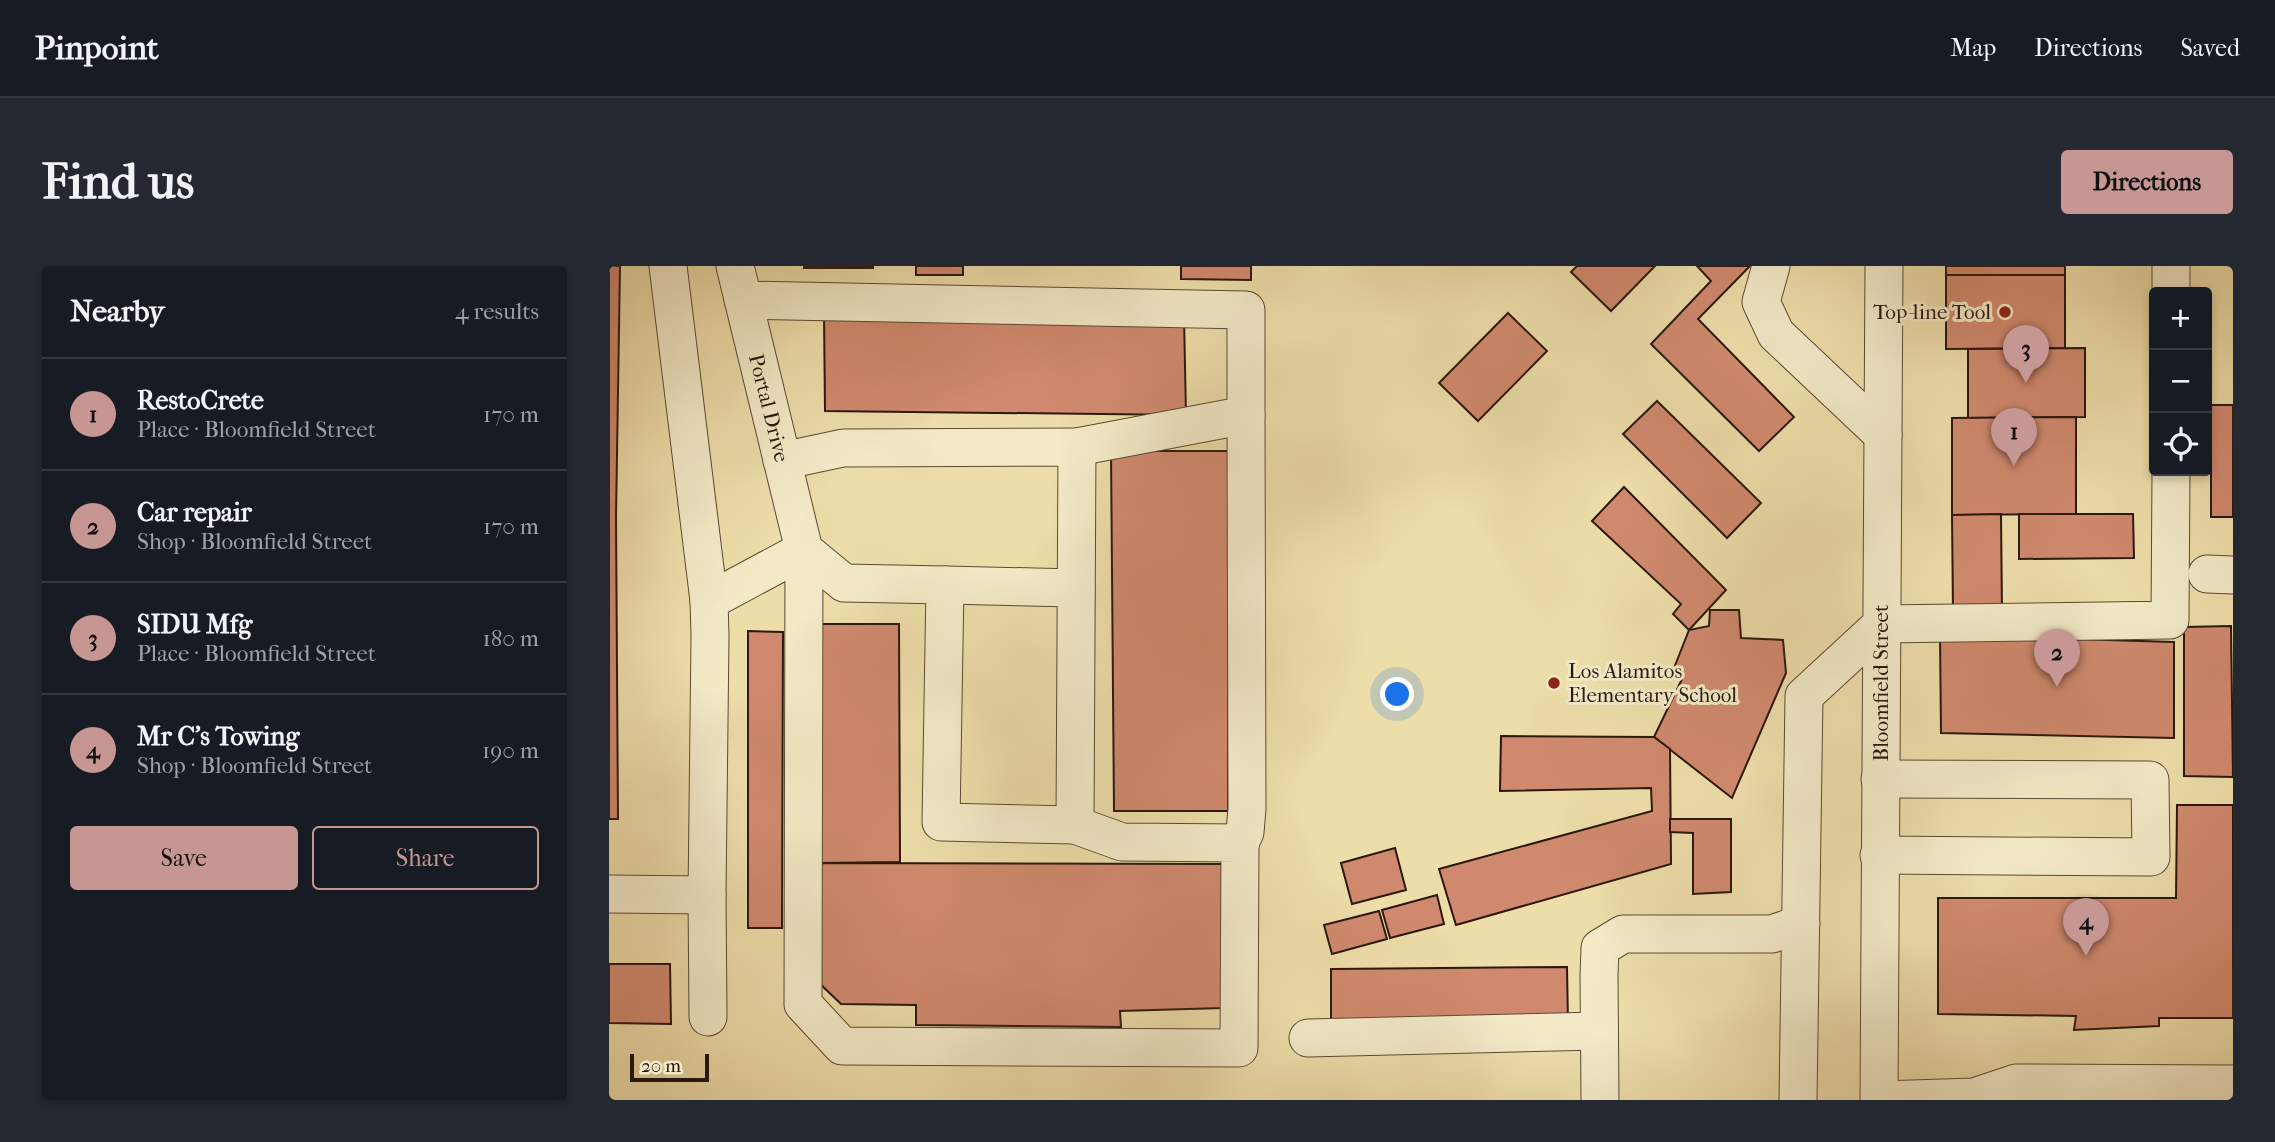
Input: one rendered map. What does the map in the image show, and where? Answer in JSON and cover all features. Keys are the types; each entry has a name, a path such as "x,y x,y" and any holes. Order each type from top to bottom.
{"street":[{"path":"668,266 709,601 708,1017"},
{"path":"1771,266 1762,302 1776,334 1883,435"},
{"name":"Bloomfield Street","path":"1880,1100 1879,855 1884,266"},
{"path":"2171,266 2171,287"},
{"path":"739,283 1247,310 1247,809 1245,832 1240,843 1122,842 1075,825 941,822 945,585"},
{"name":"Portal Drive","path":"739,283 804,550 803,1004 842,1046 1239,1048 1240,843"},
{"path":"782,461 843,448 1077,447 1246,415"},
{"path":"1075,825 1077,447"},
{"path":"1798,1100 1804,696 1882,624 2170,620 2171,476"},
{"path":"709,601 804,550 844,583 1076,588"},
{"path":"1879,855 2151,857 2150,780 1880,779"},
{"path":"609,894 707,895"},
{"path":"1600,1100 1600,948 1623,934 1772,934 1801,924"},
{"path":"1308,1038 1599,1031"},
{"path":"1880,1100 1974,1097 2016,1083 2233,1084"}],"building":[{"path":"609,266 620,266 616,517 618,819 609,819"},
{"path":"873,266 873,268 804,268"},
{"path":"916,266 963,266 963,275 916,275"},
{"path":"1181,266 1251,266 1251,280 1181,279"},
{"path":"1577,266 1655,266 1611,311 1571,272"},
{"path":"1697,266 1750,266 1698,319 1794,417 1759,451 1651,344 1711,281"},
{"path":"1946,266 2065,266 2065,275 1946,275"},
{"name":"Top-line Tool","path":"1946,275 2065,275 2065,348 1946,349"},
{"path":"1508,313 1547,351 1478,421 1439,383"},
{"path":"824,314 1184,317 1186,415 825,411"},
{"path":"2085,348 2085,417 1968,418 1968,349"},
{"path":"1657,401 1761,503 1727,538 1623,434"},
{"path":"2212,405 2233,405 2233,517 2211,517"},
{"path":"2076,417 2076,514 1952,515 1952,418"},
{"path":"1111,451 1229,451 1228,811 1114,811"},
{"path":"1624,487 1726,590 1689,630 1673,614 1681,604 1592,521"},
{"path":"2001,514 2002,613 1953,613 1952,515"},
{"path":"2019,514 2133,514 2134,558 2019,559"},
{"path":"1710,610 1739,610 1741,638 1783,640 1786,673 1732,798 1654,737 1682,679 1674,668 1689,630 1709,626"},
{"path":"820,624 899,624 900,862 818,863"},
{"path":"2231,626 2233,777 2184,776 2184,627"},
{"path":"748,631 783,632 782,928 748,928"},
{"path":"1940,635 2174,642 2174,738 1941,733"},
{"path":"1501,736 1654,737 1670,749 1671,864 1456,925 1439,869 1652,811 1651,788 1500,791"},
{"path":"2177,805 2233,805 2233,1018 2159,1018 2159,1026 2074,1030 2076,1016 1938,1014 1938,898 2176,898"},
{"path":"1670,819 1731,819 1731,892 1693,894 1693,833 1670,832"},
{"path":"1395,848 1406,890 1352,904 1341,863"},
{"path":"818,863 1222,864 1222,1008 1120,1011 1121,1027 916,1025 916,1005 841,1004 817,981"},
{"path":"1437,895 1444,924 1390,938 1382,910"},
{"path":"1379,911 1387,939 1332,954 1324,925"},
{"path":"609,964 670,964 671,1024 609,1023"},
{"path":"1567,967 1568,1023 1331,1025 1331,969"}],"place":[{"name":"Top-line Tool","path":"2005,312"},
{"name":"SIDU Mfg","path":"2026,383"},
{"name":"RestoCrete","path":"2014,466"},
{"name":"Los Alamitos Elementary School","path":"1554,683"},
{"name":"Car repair","path":"2057,687"},
{"name":"Mr C's Towing","path":"2086,956"}]}
